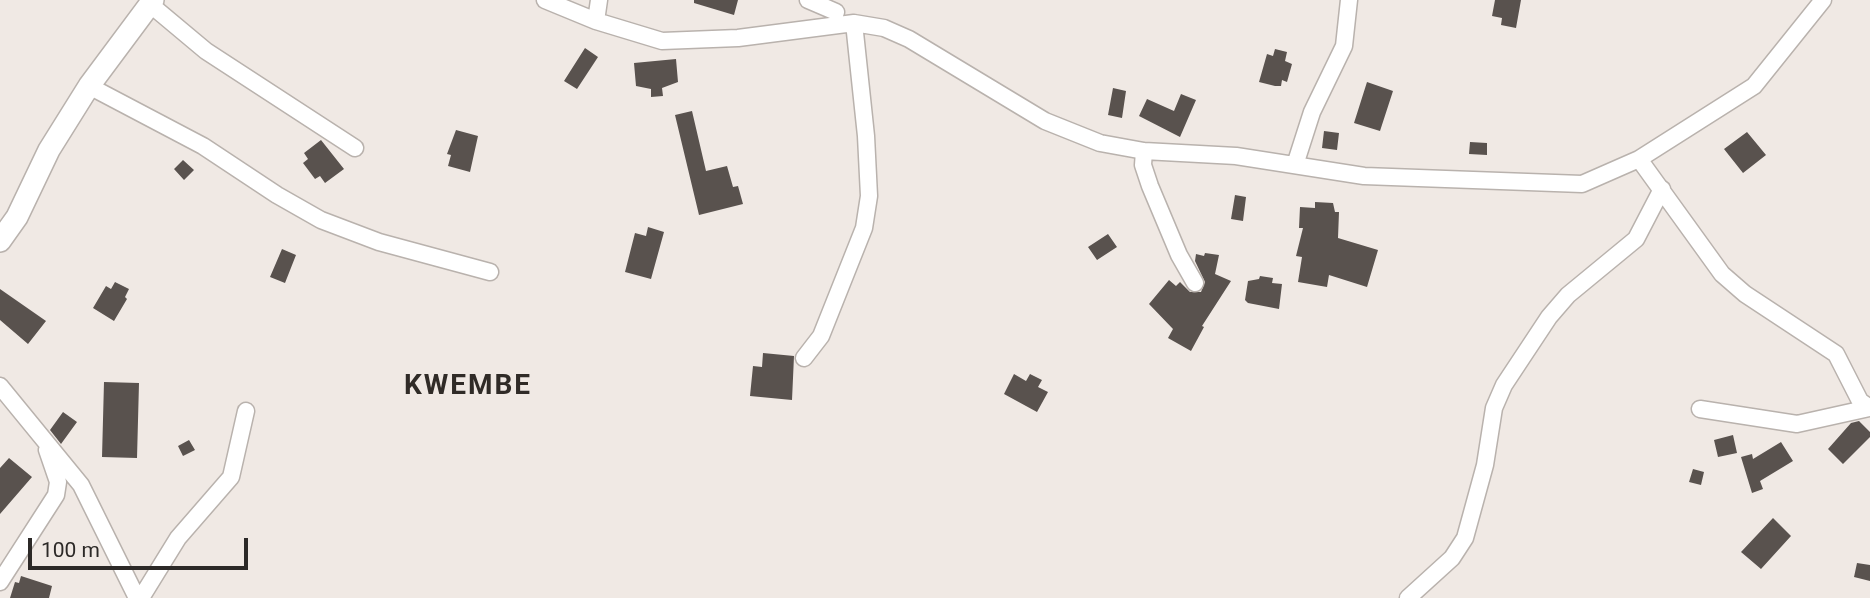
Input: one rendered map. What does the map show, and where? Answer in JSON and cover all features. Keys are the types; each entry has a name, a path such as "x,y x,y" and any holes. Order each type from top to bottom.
{"street":[{"path":"545,0 596,21 662,40 738,38 836,13"},
{"path":"596,21 599,0"},
{"path":"808,0 854,23 884,28 909,39 1045,121 1100,144 1143,151 1236,156 1364,176 1582,184 1639,159 1754,86 1823,0"},
{"path":"1295,165 1312,112 1344,46 1349,0"},
{"path":"0,242 17,216 49,149 89,86 152,3 206,51 355,148"},
{"path":"804,358 821,336 864,228 869,196 866,136 854,23"},
{"path":"89,86 203,146 277,195 321,220 379,242 490,272"},
{"path":"1143,151 1143,165 1150,186 1179,255 1195,283"},
{"path":"1639,159 1722,275 1745,295 1830,349 1842,364 1860,401 1870,408"},
{"path":"1408,598 1452,558 1465,538 1485,465 1494,408 1504,385 1549,317 1568,295 1636,239 1662,189"},
{"path":"0,386 81,485 139,598 178,538 231,477 246,411"},
{"path":"1700,409 1797,424 1870,408"},
{"path":"0,582 57,495 58,482 46,443"}],"building":[{"path":"694,0 738,0 734,15 694,3"},
{"path":"1495,0 1521,0 1516,28 1501,25 1502,18 1492,16"},
{"path":"585,48 598,57 577,89 564,81"},
{"path":"1275,49 1287,52 1285,61 1292,64 1287,82 1282,80 1281,86 1259,82 1267,54 1273,56"},
{"path":"676,59 678,82 662,88 663,96 651,97 651,89 636,86 634,63"},
{"path":"1367,82 1393,91 1380,131 1354,123"},
{"path":"1113,88 1126,91 1122,118 1108,115"},
{"path":"1181,94 1196,100 1180,137 1139,116 1147,99 1174,111"},
{"path":"692,111 706,171 727,166 733,187 738,186 743,204 699,215 675,115"},
{"path":"456,130 478,136 470,172 448,166 451,155 447,154"},
{"path":"1324,131 1339,133 1337,150 1322,148"},
{"path":"1747,132 1766,155 1743,173 1724,149"},
{"path":"321,140 344,169 325,183 320,176 315,179 303,163 308,159 304,153"},
{"path":"1470,142 1487,143 1487,155 1469,154"},
{"path":"183,160 194,170 184,180 174,169"},
{"path":"1235,195 1246,197 1243,221 1231,219"},
{"path":"1315,202 1333,203 1335,212 1339,212 1338,238 1378,250 1367,287 1329,275 1327,287 1298,282 1302,257 1296,256 1303,228 1299,228 1300,207 1315,208"},
{"path":"648,227 664,232 651,279 625,272 635,233 646,236"},
{"path":"1108,234 1117,247 1097,260 1088,247"},
{"path":"282,249 296,255 285,283 270,277"},
{"path":"1205,253 1219,255 1215,274 1231,281 1202,326 1204,327 1191,351 1168,338 1173,329 1149,304 1169,280 1176,286 1180,282 1190,292 1201,292 1205,282 1195,261 1196,254 1204,256"},
{"path":"1260,276 1273,278 1272,283 1282,284 1279,309 1248,303 1245,300 1248,281 1259,279"},
{"path":"115,282 129,289 125,297 127,299 114,321 93,308 106,286 111,289"},
{"path":"0,289 46,321 28,344 0,320"},
{"path":"763,353 794,356 792,400 750,396 753,366 762,367"},
{"path":"1014,374 1026,381 1030,374 1042,380 1038,387 1048,392 1037,412 1004,394"},
{"path":"104,382 139,383 137,458 102,457"},
{"path":"63,412 77,422 61,444 50,430"},
{"path":"1859,421 1870,432 1870,437 1843,464 1828,449 1851,423"},
{"path":"1733,435 1737,453 1718,457 1714,440"},
{"path":"189,440 195,450 183,456 178,446"},
{"path":"1781,442 1793,461 1760,481 1763,489 1752,493 1741,457 1752,454 1753,459"},
{"path":"9,458 32,477 0,514 0,468"},
{"path":"1693,469 1704,472 1701,485 1689,482"},
{"path":"1773,518 1791,536 1761,569 1741,552"},
{"path":"1857,563 1870,565 1870,581 1854,577"},
{"path":"21,576 52,586 49,598 10,598 15,582 19,583"}],"district":[{"name":"KWEMBE","path":"468,387"}]}
